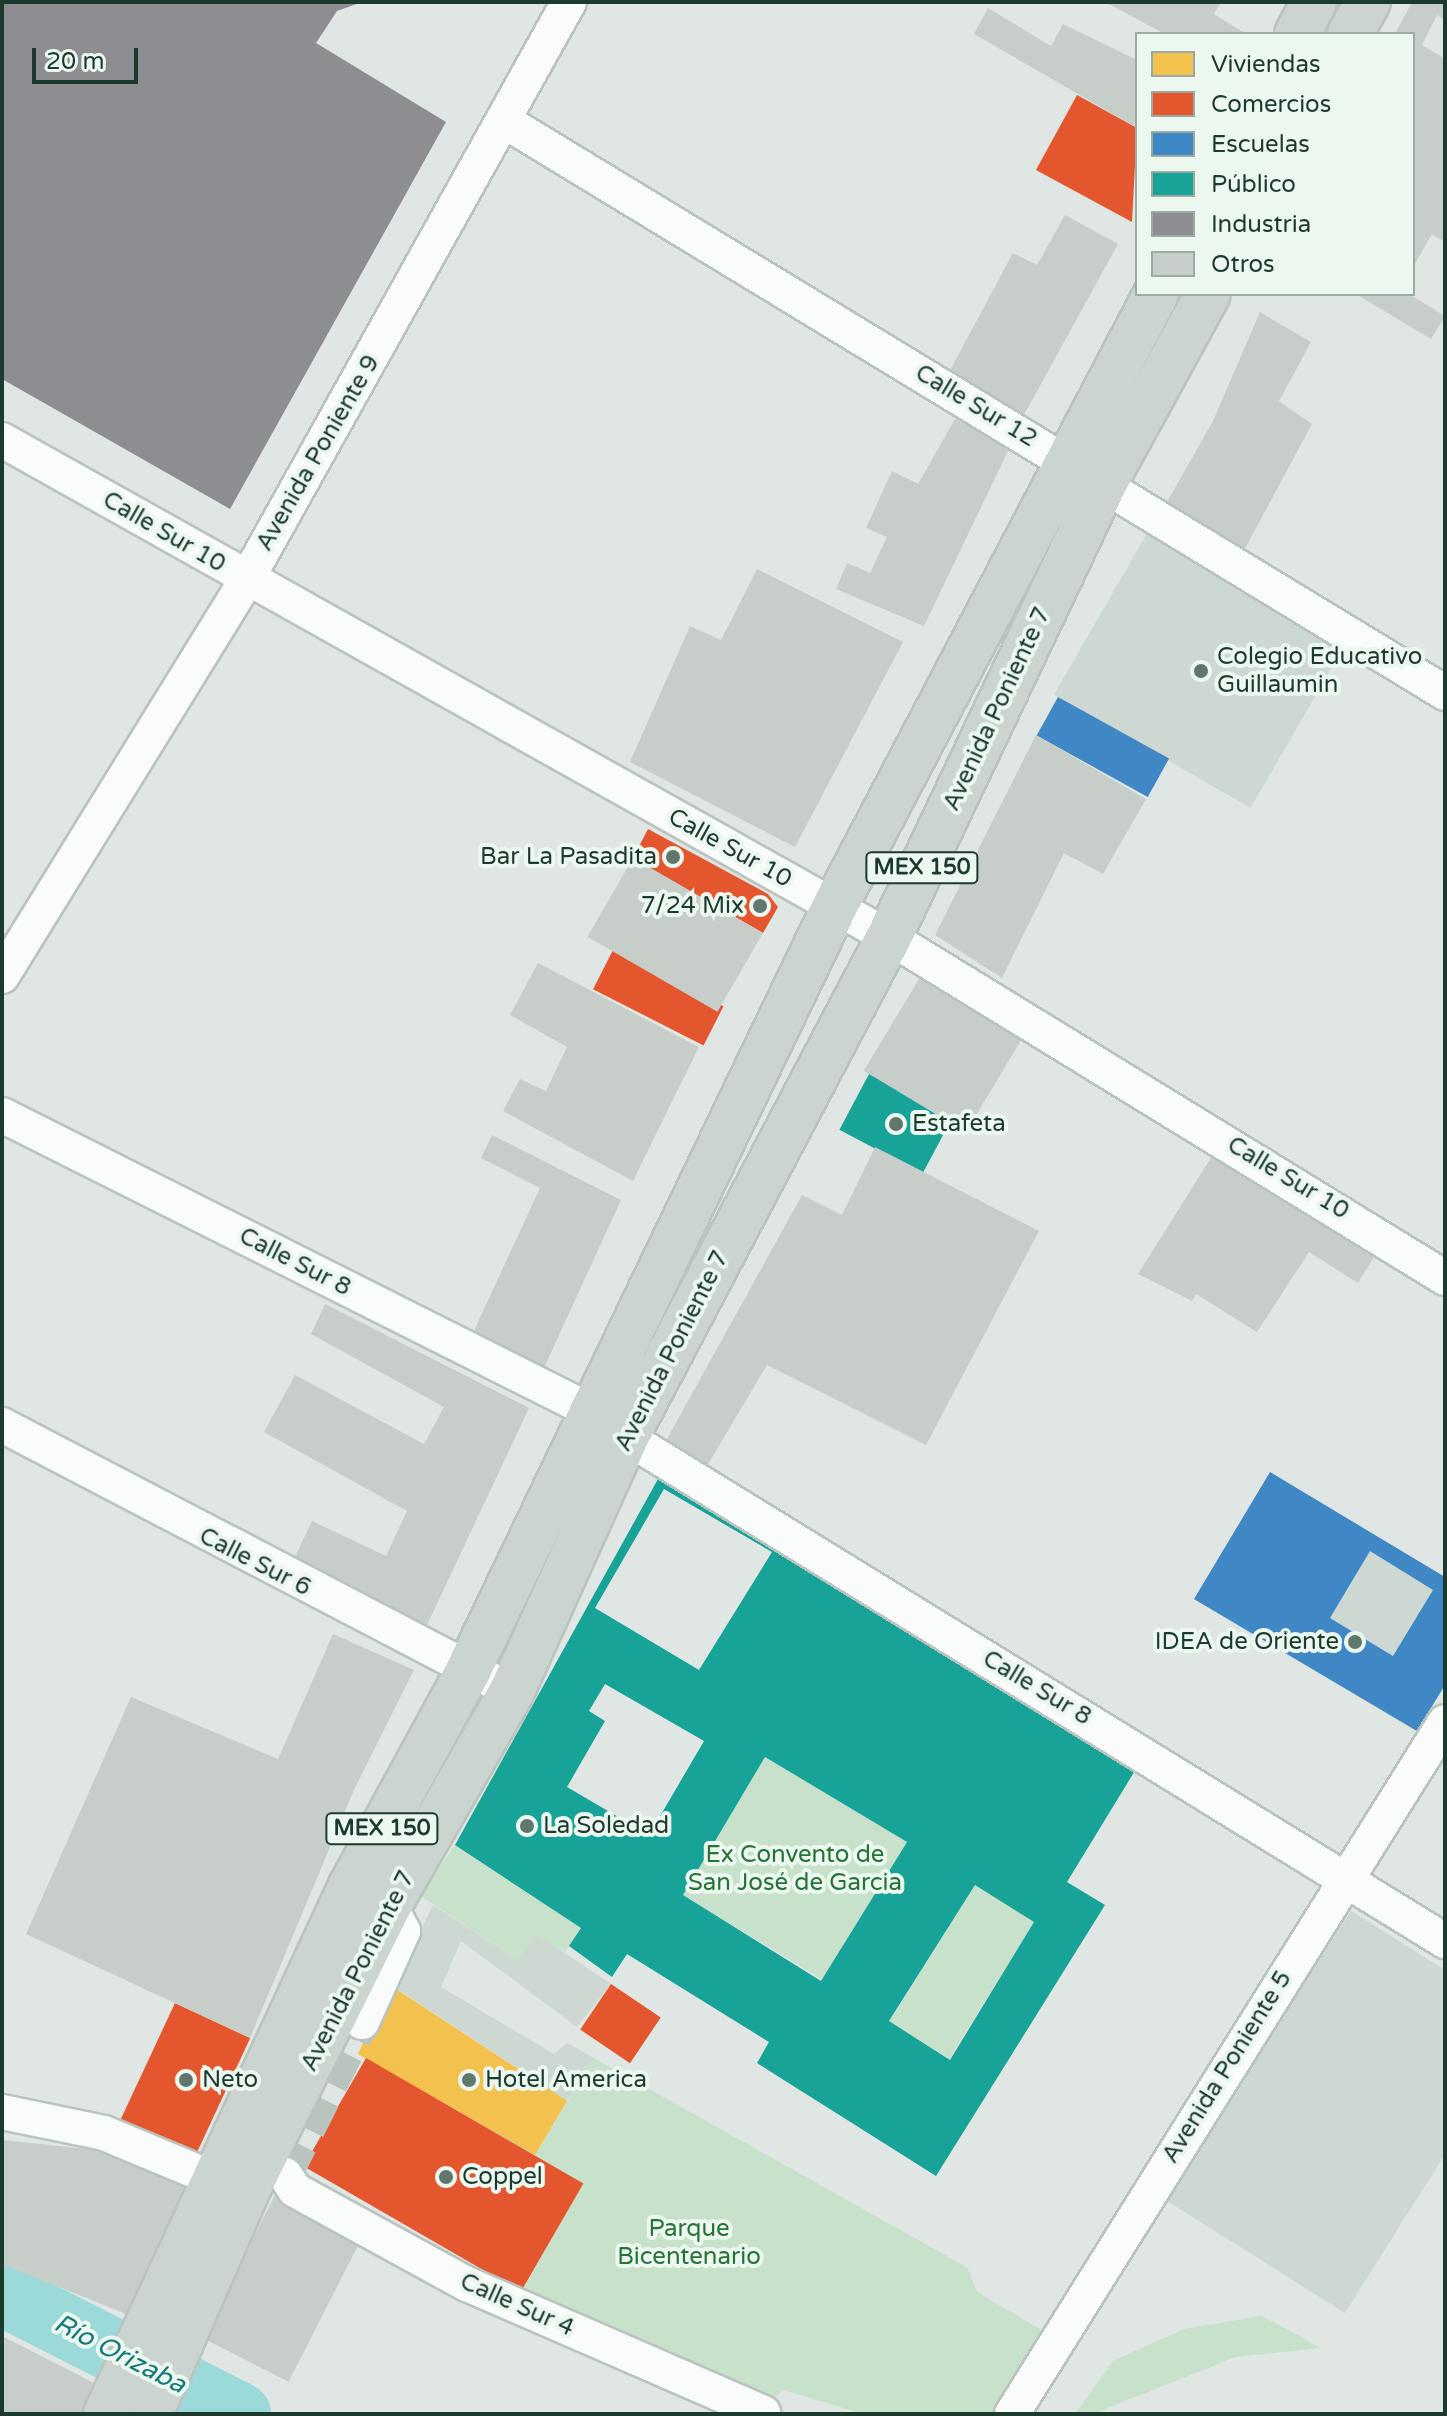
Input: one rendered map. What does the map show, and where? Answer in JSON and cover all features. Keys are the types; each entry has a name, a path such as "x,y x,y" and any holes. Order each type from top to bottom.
{"main road":[{"path":"1298,32 1314,2"},
{"path":"1351,32 1368,2"},
{"name":"Avenida Poniente 7","path":"133,2404 230,2185 351,1886 468,1671 587,1409 835,906 1066,460 1155,296"},
{"name":"Avenida Poniente 7","path":"230,2185 512,1691 626,1437 889,937 1105,482 1207,296"}],"street":[{"name":"Avenida Poniente 9","path":"2,976 247,579 506,122 569,2"},
{"name":"Calle Sur 12","path":"506,122 1105,482 1445,693"},
{"name":"Calle Sur 10","path":"2,440 889,937 1445,1278"},
{"name":"Calle Sur 8","path":"2,1115 587,1409"},
{"name":"Calle Sur 6","path":"2,1425 468,1671 512,1691"},
{"name":"Calle Sur 8","path":"626,1437 1346,1877 1445,1941"},
{"name":"Avenida Poniente 5","path":"1012,2414 1445,1722"},
{"path":"362,2022 403,1931 389,1905"},
{"path":"2,2112 104,2133 230,2185"},
{"name":"Calle Sur 4","path":"285,2175 295,2190 467,2284 763,2413"}],"shaded area":[{"name":"Colegio Educativo Guillaumin","path":"1149,530 1346,644 1251,808 1054,695"},
{"name":"IDEA de Oriente","path":"1271,1474 1445,1577 1445,1684 1416,1731 1195,1600"},
{"path":"433,1905 518,1960 535,1933 611,1984 577,2027 461,1941 441,1987 554,2054 567,2043 594,2058 567,2101 393,1986"},
{"path":"1351,1911 1445,1970 1445,2154 1345,2313 1164,2199"}],"green space":[{"name":"Ex Convento de San José de Garcia","path":"765,1757 906,1842 824,1980 682,1895"},
{"path":"455,1845 581,1928 565,1952 535,1934 518,1960 421,1896"},
{"path":"975,1885 1034,1922 949,2059 890,2022"},
{"name":"Parque Bicentenario","path":"594,2058 968,2268 977,2292 1045,2332 994,2414 863,2414 784,2390 773,2397 654,2353 523,2290 582,2184 535,2155"},
{"path":"1262,2316 1321,2348 1236,2357 1092,2414 1075,2414 1113,2361 1184,2329"}],"building: Viviendas":[{"name":"Hotel America","path":"390,1985 567,2101 535,2155 358,2054"}],"building: Comercios":[{"path":"1077,95 1135,127 1132,222 1036,170"},
{"path":"648,829 768,894 778,907 763,933 633,858"},
{"path":"613,950 723,1006 704,1045 593,989"},
{"path":"611,1984 661,2018 630,2063 580,2030"},
{"name":"Neto","path":"175,2003 250,2038 195,2156 120,2121"},
{"name":"Coppel","path":"366,2058 583,2184 521,2292 304,2166"}],"building: Escuelas":[{"path":"1058,697 1169,759 1148,797 1037,735"},
{"name":"IDEA de Oriente","path":"1270,1472 1445,1577 1445,1685 1417,1731 1194,1599","holes":["1370,1551 1433,1590 1393,1656 1330,1618"]}],"building: Público":[{"name":"Estafeta","path":"869,1074 952,1118 922,1174 839,1130"},
{"name":"Ex Convento de San José de Garcia","path":"663,1470 1136,1769 1067,1882 1105,1905 936,2176 757,2063 769,2042 627,1954 612,1977 569,1946 581,1928 455,1845","holes":["664,1489 772,1552 699,1670 595,1608","605,1684 704,1741 649,1835 567,1787 605,1721 589,1711","765,1757 907,1842 821,1981 683,1895","975,1885 1034,1922 950,2060 889,2021"]}],"building: Industria":[{"path":"2,2 362,2 337,11 316,43 446,122 230,509 2,379"}],"building: Otros":[{"path":"1105,2 1221,2 1214,14 1243,32 1161,32"},
{"path":"1412,2 1445,2 1445,20 1437,15 1422,45 1445,59 1445,242 1432,234 1415,264 1415,32 1396,32"},
{"path":"988,8 1051,46 1063,24 1135,59 1135,127 974,34"},
{"path":"1065,215 1118,244 1024,415 948,374 1013,253 1037,265"},
{"path":"1359,296 1412,296 1445,316 1431,339"},
{"path":"1260,312 1311,342 1279,401 1312,424 1242,554 1163,509 1213,421"},
{"path":"955,419 1010,447 924,626 836,589 847,563 870,573 887,537 866,528 892,471 918,484"},
{"path":"757,569 903,642 795,847 630,762 690,626 721,640"},
{"path":"1036,735 1146,799 1103,874 1064,853 1002,978 935,935"},
{"path":"633,858 763,933 717,1012 588,937"},
{"path":"538,963 699,1047 633,1181 503,1111 520,1079 546,1091 567,1047 510,1015"},
{"path":"922,974 1024,1035 966,1132 864,1071"},
{"path":"492,1135 621,1200 543,1370 472,1335 540,1188 481,1158"},
{"path":"1219,1145 1376,1254 1358,1283 1309,1252 1257,1332 1196,1294 1192,1301 1138,1274"},
{"path":"875,1147 1039,1231 926,1445 767,1365 704,1471 662,1448 802,1195 842,1215"},
{"path":"325,1304 529,1408 427,1625 293,1561 312,1521 386,1556 407,1511 264,1432 295,1375 424,1444 444,1407 311,1334"},
{"path":"333,1634 414,1670 353,1792 250,2038 26,1934 131,1697 278,1759"},
{"path":"2,2140 108,2151 186,2185 126,2314 2,2264"},
{"path":"278,2189 364,2233 289,2382 202,2338"},
{"path":"2,2336 98,2385 85,2414 2,2414"}],"waterway":[{"name":"Río Orizaba","path":"2,2294 239,2414"}],"tunnel":[{"path":"285,2175 362,2022"}],"place":[{"name":"Colegio Educativo Guillaumin","path":"1201,671"},
{"name":"Bar La Pasadita","path":"673,857"},
{"name":"7/24 Mix","path":"760,906"},
{"name":"Estafeta","path":"896,1124"},
{"name":"IDEA de Oriente","path":"1355,1642"},
{"name":"La Soledad","path":"527,1826"},
{"name":"Neto","path":"186,2080"},
{"name":"Hotel America","path":"469,2080"},
{"name":"Coppel","path":"446,2177"}]}
